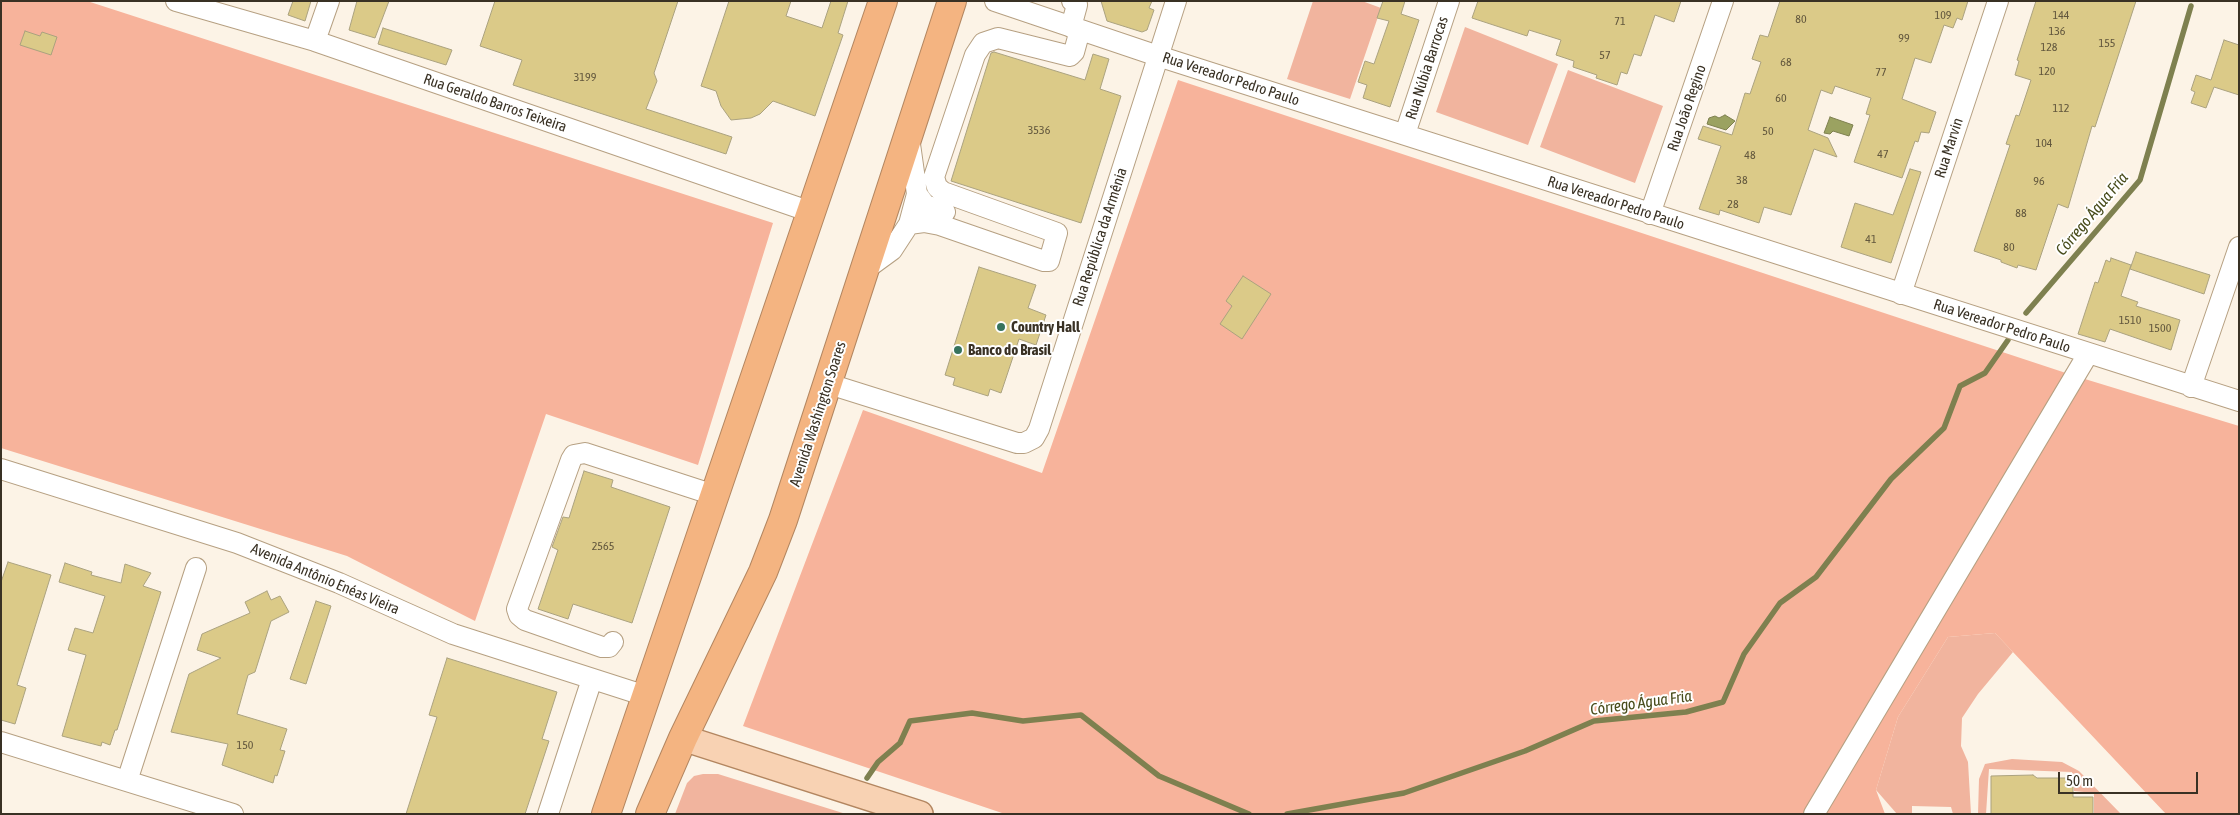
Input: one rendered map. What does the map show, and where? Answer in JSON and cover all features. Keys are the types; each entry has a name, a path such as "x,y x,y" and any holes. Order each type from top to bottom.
{"highway":[{"path":"606,814 883,1"},
{"name":"Avenida Washington Soares","path":"650,814 682,738 763,572 783,520 829,384 952,1"}],"main road":[{"path":"682,738 920,814"}],"street":[{"name":"Rua Geraldo Barros Teixeira","path":"176,1 315,41 811,212"},
{"path":"315,41 329,1"},
{"name":"Rua Vereador Pedro Paulo","path":"995,1 1158,56 2190,387 2239,401"},
{"path":"909,224 924,222 940,225 1044,261 1049,261 1057,233 943,192 937,187 934,176 974,55 983,43 998,38 1068,57 1074,52 1076,28 1077,5 1072,1"},
{"name":"Rua República da Armênia","path":"829,384 1017,443 1024,443 1034,438 1176,1"},
{"name":"Rua Núbia Barrocas","path":"1405,134 1449,1"},
{"name":"Rua João Regino","path":"1650,214 1723,1"},
{"name":"Rua Marvin","path":"1900,294 1998,1"},
{"path":"909,137 918,194 925,205 945,212"},
{"path":"866,269 892,250 909,224 918,194"},
{"path":"2190,387 2239,247"},
{"path":"1814,814 2088,354"},
{"path":"612,642 609,646 602,647 591,644 525,620 519,615 517,609 574,455 585,453 714,495"},
{"name":"Avenida Antônio Enéas Vieira","path":"1,469 237,543 339,583 453,634 646,696"},
{"path":"127,781 196,568"},
{"path":"548,814 586,677 591,644"},
{"path":"1,742 233,814"}],"shaded area":[{"path":"1,1 87,1 773,223 698,465 546,414 475,621 347,556 1,448"},
{"path":"1313,1 1362,1 1381,8 1350,99 1287,79"},
{"path":"1465,27 1558,64 1528,145 1436,112"},
{"path":"1568,70 1663,106 1635,183 1540,147"},
{"path":"1178,80 2075,376 2239,426 2239,814 2166,814 1995,633 1948,637 1898,717 1876,790 1885,814 1005,814 743,726 863,410 1042,473"},
{"path":"1725,115 1735,121 1726,130 1707,124 1709,118 1715,116 1719,118"},
{"path":"1830,117 1853,125 1849,136 1833,131 1830,134 1824,133"},
{"path":"1995,633 2013,652 1978,694 1962,718 1961,746 1968,762 1971,814 1953,814 1951,807 1912,806 1912,814 1897,814 1876,790 1898,717 1948,637"},
{"path":"2012,759 2062,762 2079,771 2121,814 2094,814 2094,793 2074,791 2072,772 1989,769 1986,814 1978,814 1979,779 1985,764"},
{"path":"718,774 846,814 675,814 687,783 694,776"}],"building":[{"path":"293,1 311,1 305,21 288,15"},
{"path":"357,1 389,1 375,38 349,30"},
{"path":"495,1 678,1 654,73 657,81 646,109 732,137 726,154 513,85 522,60 480,46"},
{"path":"729,1 791,1 786,16 822,28 831,1 848,1 838,33 843,35 815,116 773,101 760,114 751,118 731,120 721,106 716,91 701,86"},
{"path":"1101,1 1152,1 1149,8 1154,10 1147,30 1142,32 1107,21"},
{"path":"1383,1 1405,1 1401,14 1419,20 1390,107 1363,98 1367,85 1358,82 1365,61 1374,64 1389,21 1377,18"},
{"path":"1478,1 1681,1 1674,22 1655,15 1641,56 1634,54 1627,74 1621,72 1617,85 1596,78 1597,75 1573,67 1574,61 1556,55 1561,40 1529,30 1527,36 1472,18"},
{"path":"1780,1 1968,1 1962,20 1957,18 1953,28 1944,25 1931,63 1915,58 1902,99 1936,112 1929,133 1921,132 1918,142 1915,141 1902,178 1854,162 1870,115 1866,114 1871,98 1835,86 1832,94 1821,90 1808,130 1828,138 1837,157 1814,149 1791,215 1764,207 1759,223 1720,210 1719,215 1699,209 1721,146 1698,139 1703,126 1732,135 1745,93 1750,94 1761,62 1752,59 1760,35 1768,37"},
{"path":"2036,1 2136,1 2095,127 2092,126 2068,208 2058,204 2036,270 2018,265 2017,268 2001,262 2001,260 1974,251 2010,145 2006,144 2016,115 2019,116 2031,80 2015,75 2019,61 2017,60"},
{"path":"383,28 452,50 446,65 378,44"},
{"path":"25,31 40,36 42,32 57,37 51,55 20,45"},
{"path":"2224,40 2239,45 2239,95 2214,87 2206,108 2191,103 2195,92 2191,90 2196,75 2211,80"},
{"path":"994,52 1085,80 1093,54 1109,59 1100,89 1121,96 1081,223 951,181 991,53"},
{"path":"1910,169 1921,172 1891,263 1841,247 1855,203 1893,215"},
{"path":"2136,252 2210,275 2204,294 2130,269"},
{"path":"2111,258 2131,265 2121,296 2138,302 2136,306 2180,320 2171,350 2110,329 2105,342 2078,334 2095,282 2098,283 2106,260 2110,262"},
{"name":"Country Hall","path":"979,267 1036,285 1028,308 1046,315 1036,345 1019,339 1001,393 990,389 988,396 953,385 955,378 945,375"},
{"path":"1243,276 1271,294 1242,339 1220,324 1232,306 1226,301"},
{"path":"584,471 613,480 611,487 670,507 632,623 573,604 568,619 538,609 558,550 552,547 563,517 569,518"},
{"path":"8,562 51,575 17,685 26,688 15,724 1,720 1,582"},
{"path":"65,563 92,572 91,575 121,583 125,564 151,573 143,586 161,592 117,730 115,730 110,745 102,742 101,746 62,736 86,655 68,650 75,628 93,633 105,596 59,582"},
{"path":"267,591 271,600 280,596 289,612 271,621 255,672 248,675 237,714 287,729 280,750 285,751 273,783 222,765 228,744 171,732 189,674 221,658 197,650 202,634 250,613 245,602"},
{"path":"316,601 331,606 306,684 290,679"},
{"path":"447,658 557,692 542,739 549,741 525,814 406,814 437,717 429,715"},
{"path":"2033,775 2037,778 2073,778 2073,797 2093,797 2093,814 1991,814 1991,776"}],"waterway":[{"name":"Córrego Água Fria","path":"2026,313 2140,180 2191,6"},
{"name":"Córrego Água Fria","path":"1287,814 1404,793 1525,751 1594,721 1686,712 1723,702 1744,654 1780,603 1816,577 1891,479 1944,428 1960,386 1985,373 2008,340"},
{"name":"Córrego Água Fria","path":"867,778 878,762 900,743 910,721 972,713 1023,721 1081,715 1159,776 1249,814"}],"place":[{"name":"Country Hall","path":"1001,327"},
{"name":"Banco do Brasil","path":"958,350"}]}
